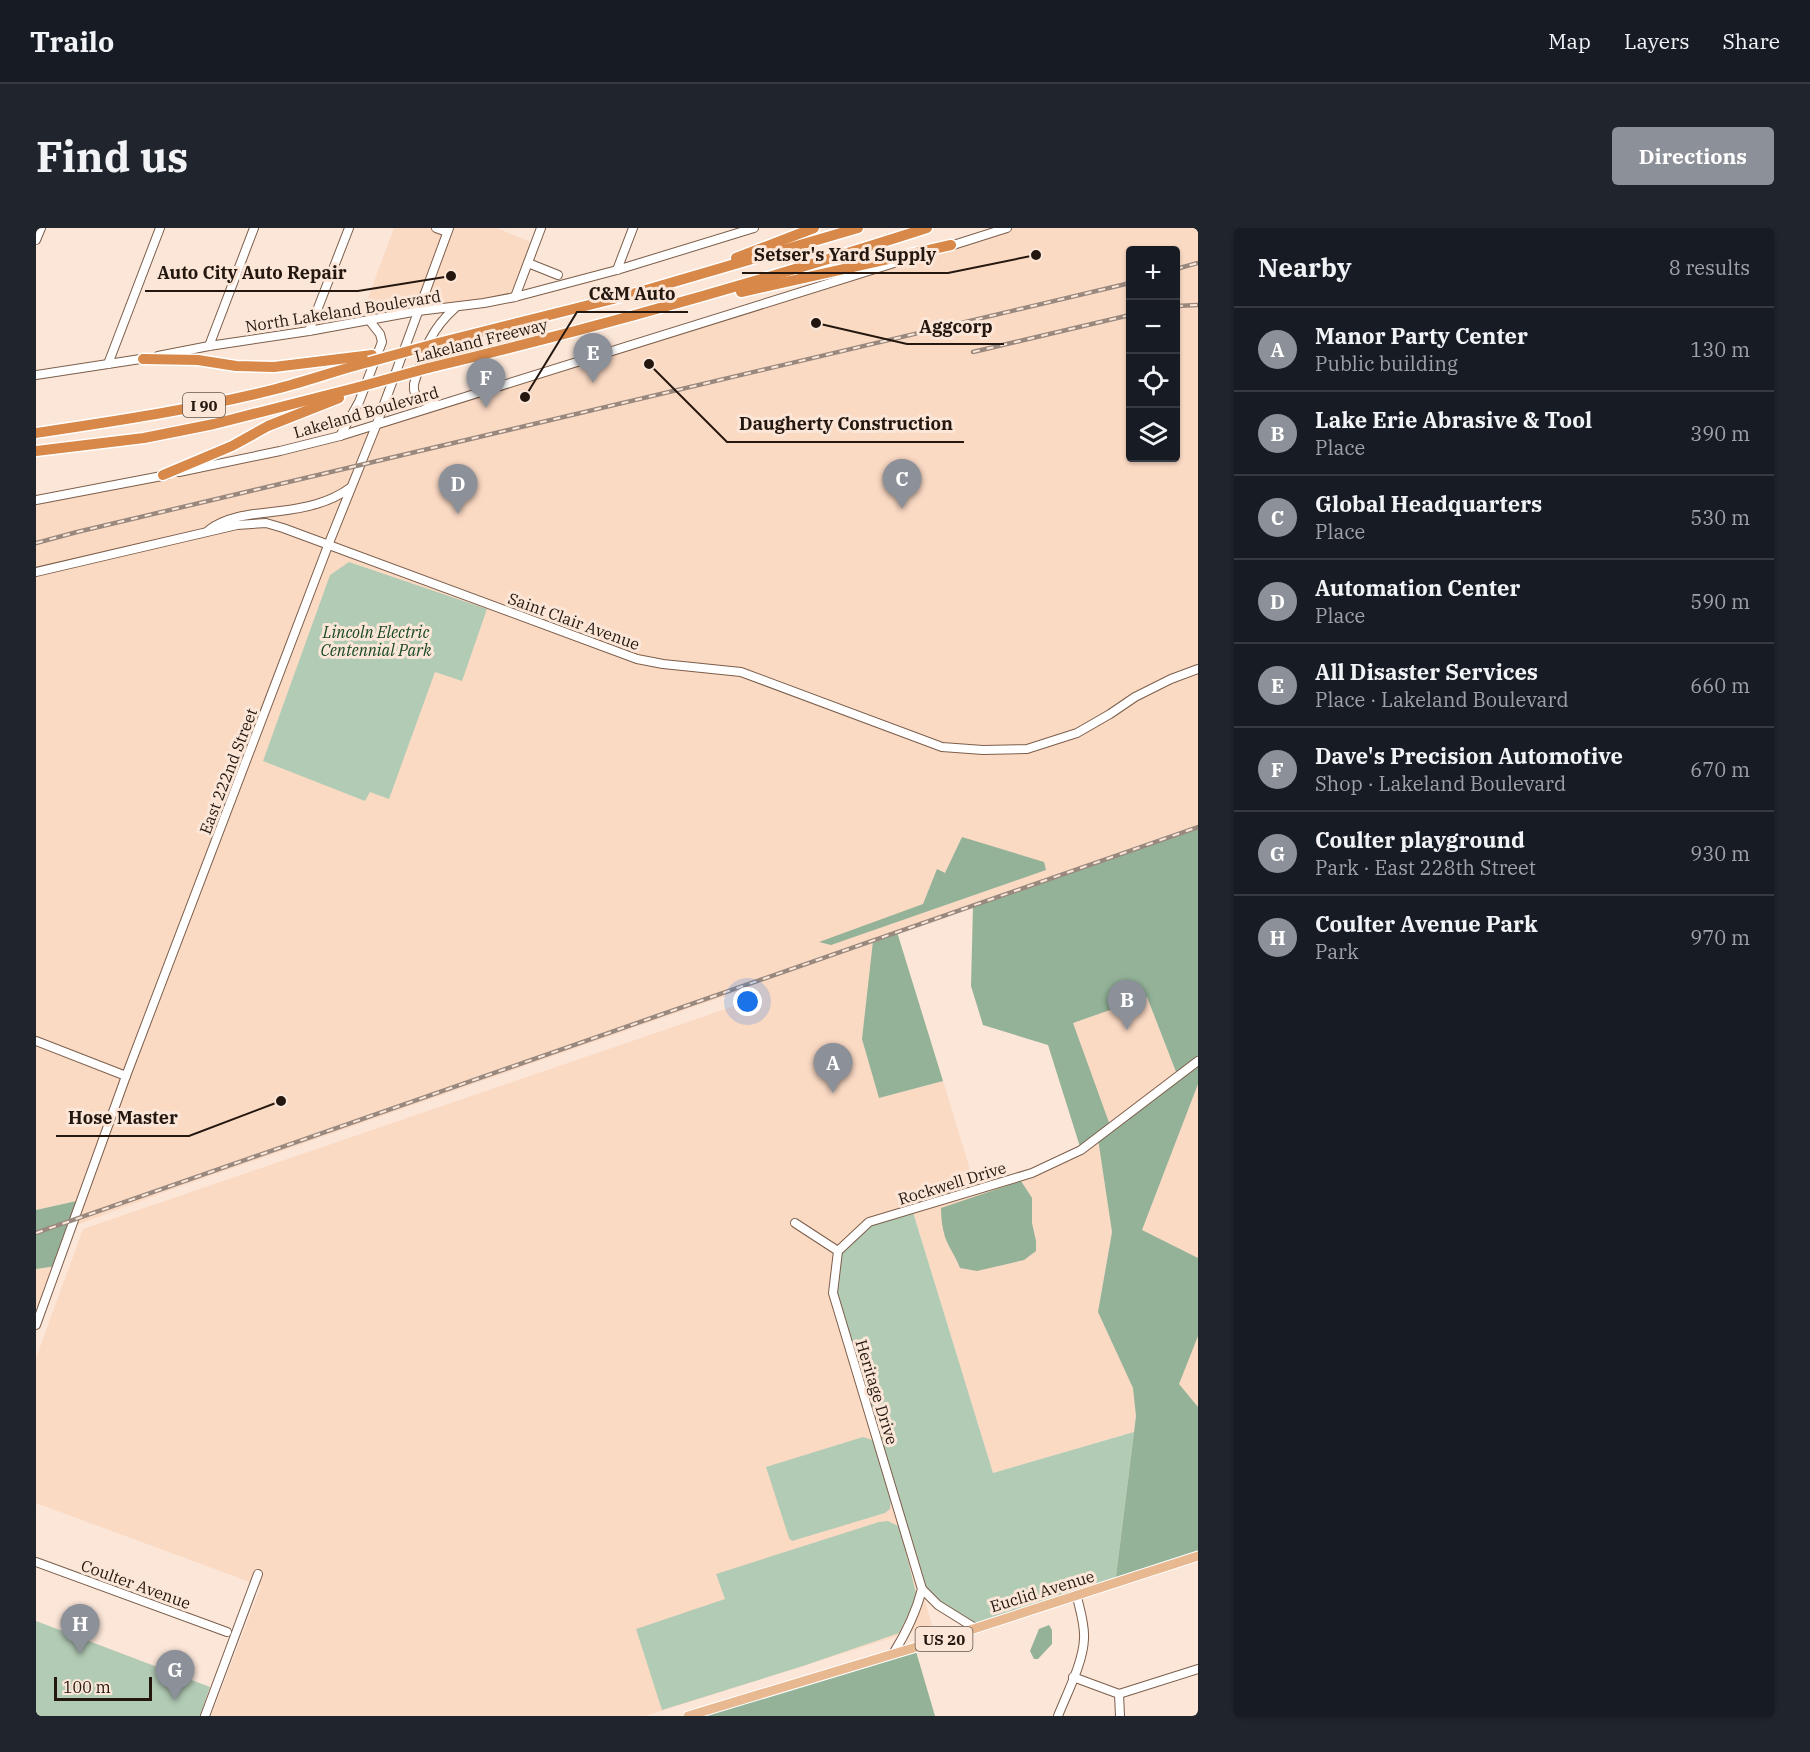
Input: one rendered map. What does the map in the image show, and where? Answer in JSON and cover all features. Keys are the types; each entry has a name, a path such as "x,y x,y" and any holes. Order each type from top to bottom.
{"highway":[{"path":"692,276 814,228"},
{"name":"Lakeland Freeway","path":"370,358 629,295 858,228"},
{"name":"Lakeland Freeway","path":"36,451 144,438 359,387 688,301 927,228"},
{"path":"688,301 732,294 951,245"},
{"path":"143,359 198,360 236,366 274,367 370,358"},
{"name":"I 90","path":"36,433 189,408 276,388 370,358"},
{"path":"163,475 232,446 268,426 336,400 359,387"}],"main road":[{"name":"Euclid Avenue","path":"688,1716 1077,1597 1198,1556"}],"street":[{"path":"36,240 41,228"},
{"path":"108,364 160,228"},
{"path":"208,346 254,228"},
{"path":"309,331 349,228"},
{"path":"436,228 448,230"},
{"path":"514,297 542,228"},
{"path":"617,270 633,228"},
{"name":"North Lakeland Boulevard","path":"36,375 514,297 640,263 726,232 754,228"},
{"name":"Lakeland Boulevard","path":"36,500 280,451 376,426 1007,228"},
{"name":"East 222nd Street","path":"36,1325 126,1076 376,426 448,230"},
{"path":"625,247 629,255 640,263"},
{"path":"528,263 558,275"},
{"path":"440,405 420,400 414,394 414,384 433,331 456,307"},
{"path":"340,436 359,402 382,342 380,334 369,320"},
{"path":"205,532 218,522 319,504 338,496 351,487"},
{"name":"Saint Clair Avenue","path":"36,572 237,525 266,523 329,544 638,659 741,672 942,747 983,750 1027,749 1077,733 1135,697 1171,679 1198,669"},
{"path":"36,1041 126,1076"},
{"name":"Rockwell Drive","path":"838,1251 869,1222 1032,1173 1081,1150 1198,1061"},
{"path":"795,1223 838,1251"},
{"name":"Heritage Drive","path":"838,1251 833,1293 922,1589"},
{"name":"Coulter Avenue","path":"36,1562 227,1632"},
{"path":"205,1716 258,1574"},
{"path":"922,1589 938,1605 975,1629"},
{"path":"893,1654 907,1633 922,1589"},
{"path":"1058,1716 1082,1653 1083,1625 1077,1597"},
{"path":"1073,1677 1119,1694 1198,1669"},
{"path":"1119,1694 1119,1716"}],"shaded area":[{"path":"394,228 497,228 535,244 515,297 359,322"},
{"path":"1007,228 1198,228 1198,827 873,941 879,1098 943,1081 976,1189 1032,1173 1098,1138 1112,1232 1098,1312 1134,1388 1136,1416 1134,1432 993,1473 912,1209 834,1289 932,1625 645,1716 211,1716 261,1586 36,1503 36,1358 83,1229 749,1001 745,989 173,1189 71,1227 81,1200 36,1210 36,500 280,451"},
{"path":"1147,997 1178,1077 1111,1129 1072,1023"},
{"path":"1198,1084 1198,1458 1161,1411 1142,1230"},
{"path":"57,1266 36,1324 36,1269"}],"green space":[{"name":"Lincoln Electric Centennial Park","path":"349,562 487,609 462,681 435,672 389,799 370,792 365,801 263,761 330,575"},
{"path":"1198,827 1198,1084 1142,1230 1198,1258 1198,1336 1179,1384 1198,1407 1198,1556 1115,1584 1136,1416 1133,1388 1098,1312 1112,1232 1098,1139 1081,1150 1048,1045 983,1025 971,986 973,906","holes":["1147,997 1178,1077 1111,1128 1073,1023"]},
{"path":"962,837 1044,862 1046,870 831,945 819,942 923,904 937,869 945,873"},
{"path":"897,932 943,1081 879,1098 862,1039 873,941"},
{"path":"1021,1181 1032,1198 1032,1223 1036,1251 1024,1260 977,1271 960,1268 945,1237 941,1208"},
{"path":"81,1200 57,1266 36,1269 36,1210"},
{"path":"912,1209 993,1473 1134,1432 1115,1584 975,1628 922,1589 833,1293 838,1251 869,1222"},
{"path":"863,1437 872,1440 875,1445 891,1498 890,1509 885,1513 792,1541 789,1538 766,1467"},
{"path":"888,1521 898,1526 901,1533 917,1597 899,1633 662,1710 636,1629 725,1599 716,1574"},
{"path":"36,1621 210,1687 200,1716 36,1716"},
{"path":"1049,1625 1052,1630 1052,1644 1038,1659 1034,1659 1030,1651 1039,1629"},
{"path":"915,1648 935,1716 688,1716"}],"railway":[{"path":"1180,268 1198,263"},
{"path":"36,543 1126,284"},
{"path":"1180,306 1198,305"},
{"path":"973,352 1126,316"},
{"path":"36,1233 1198,827"}],"place":[{"name":"Setser's Yard Supply","path":"1036,255"},
{"name":"Auto City Auto Repair","path":"451,276"},
{"name":"Aggcorp","path":"816,323"},
{"name":"Daugherty Construction","path":"649,364"},
{"name":"All Disaster Services","path":"593,383"},
{"name":"C&M Auto","path":"525,397"},
{"name":"Dave's Precision Automotive","path":"486,408"},
{"name":"Global Headquarters","path":"902,509"},
{"name":"Automation Center","path":"458,514"},
{"name":"Lake Erie Abrasive & Tool","path":"1127,1030"},
{"name":"Manor Party Center","path":"833,1093"},
{"name":"Hose Master","path":"281,1101"},
{"name":"Coulter Avenue Park","path":"80,1654"},
{"name":"Coulter playground","path":"175,1700"}]}
